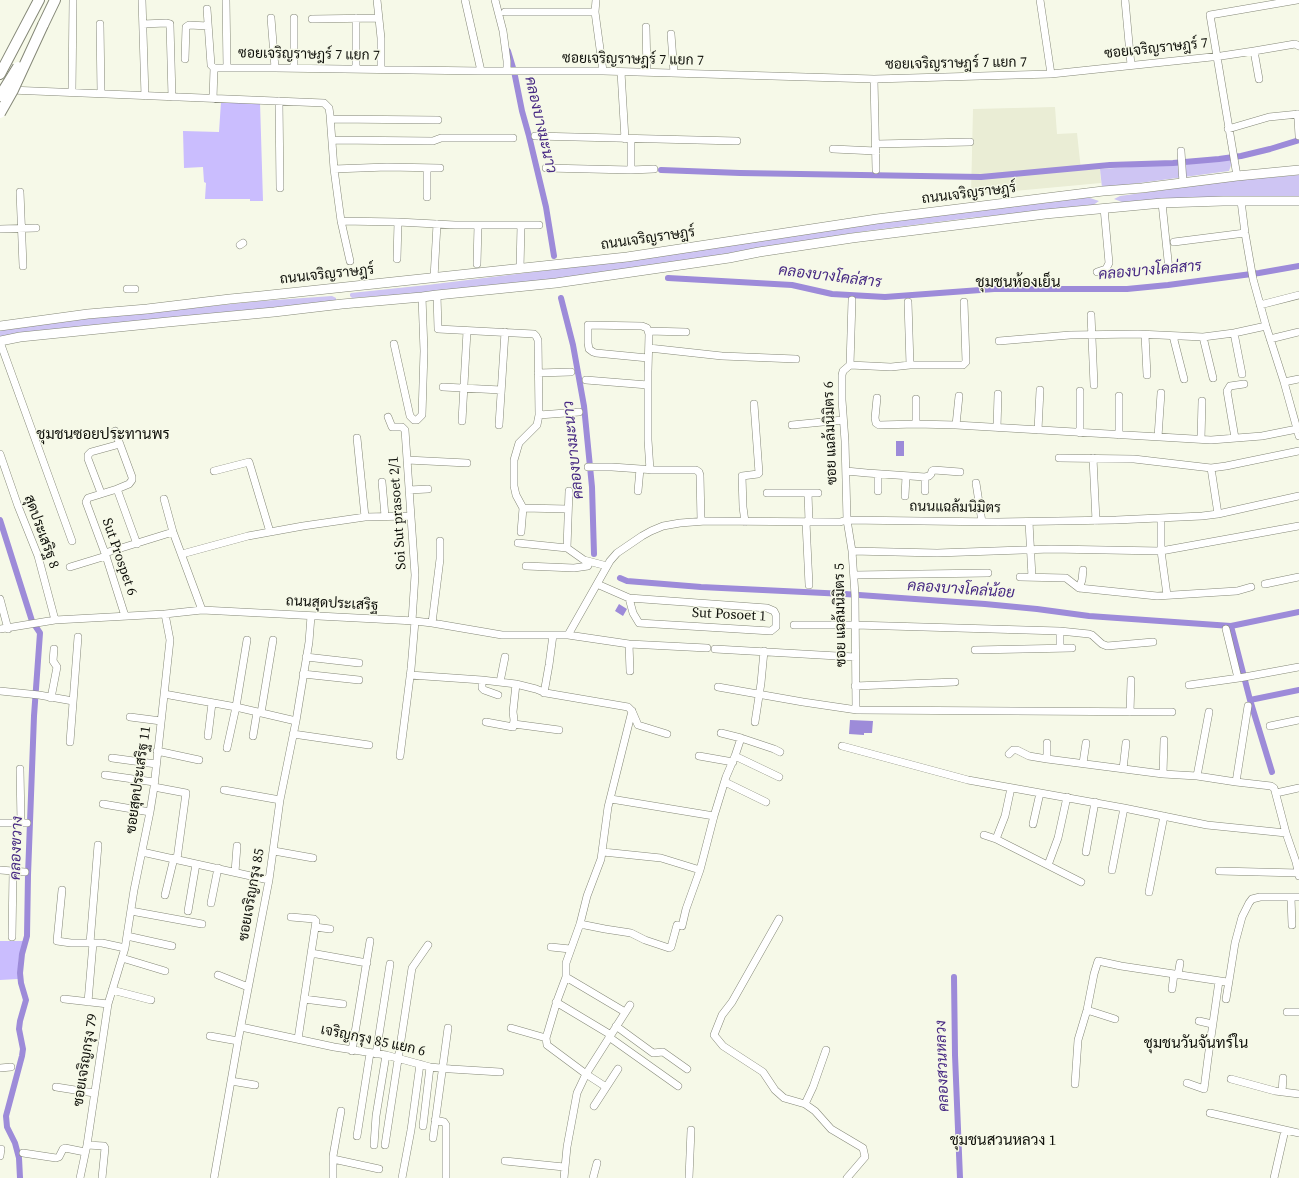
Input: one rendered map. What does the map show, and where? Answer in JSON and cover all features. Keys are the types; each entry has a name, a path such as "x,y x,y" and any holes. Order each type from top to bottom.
{"highway":[{"path":"0,74 39,0"},
{"path":"0,113 13,90 54,0"},
{"path":"0,96 43,25"}],"main road":[{"name":"ถนนเจริญราษฎร์","path":"0,326 88,314 147,309 627,257 877,219 1299,170"},
{"path":"1117,190 1111,199 1114,206 1120,208"},
{"path":"1092,193 1100,201 1100,209"},
{"name":"ถนนเจริญราษฎร์","path":"0,342 20,338 137,325 556,283 908,230 1100,209 1162,204 1241,201 1299,202"},
{"path":"338,288 342,304"}],"street":[{"path":"72,92 73,0"},
{"path":"142,0 145,96"},
{"path":"226,0 226,68"},
{"path":"376,0 381,38 381,69"},
{"path":"465,0 481,71"},
{"path":"495,0 503,31 508,61 508,71"},
{"path":"596,0 595,12 603,71"},
{"path":"1040,0 1051,74"},
{"path":"1125,0 1131,65"},
{"path":"1298,0 1210,16 1217,56 1295,44 1299,46"},
{"path":"207,9 211,65 214,68 213,99"},
{"path":"505,12 595,12"},
{"path":"271,18 275,68"},
{"path":"294,18 294,68"},
{"path":"356,18 356,69"},
{"path":"312,19 379,18"},
{"path":"100,24 101,93"},
{"path":"143,24 170,24 172,97"},
{"path":"186,59 186,27 189,25 208,26"},
{"path":"646,27 647,72"},
{"path":"671,34 674,73"},
{"path":"1254,51 1259,79"},
{"name":"ซอยเจริญราษฎร์ 7","path":"1051,74 1217,56 1237,176"},
{"name":"ซอยเจริญราษฎร์ 7 แยก 7","path":"214,68 603,71 874,79 1051,74"},
{"path":"621,72 631,170"},
{"path":"874,79 876,170"},
{"path":"0,89 324,103 329,108 334,169 341,221 350,261"},
{"path":"279,101 280,188"},
{"path":"1228,129 1269,118 1298,114 1299,136"},
{"path":"330,119 438,120"},
{"path":"535,136 737,141"},
{"path":"332,140 433,141 441,138 513,138"},
{"path":"834,149 970,142"},
{"path":"1181,155 1183,183"},
{"path":"334,169 387,167 440,168"},
{"path":"427,168 428,197"},
{"path":"546,168 631,170 654,169"},
{"path":"20,192 23,266"},
{"path":"877,398 875,418 876,423 880,425 956,425 1201,439 1298,433 1260,305 1252,272 1241,201"},
{"path":"1162,204 1169,270"},
{"path":"1097,272 1106,269 1109,264 1100,209"},
{"path":"341,221 478,225 539,225"},
{"path":"397,259 398,222"},
{"path":"434,278 437,224"},
{"path":"477,264 478,225"},
{"path":"520,269 521,225"},
{"path":"0,230 36,228"},
{"path":"1174,242 1245,233"},
{"path":"437,295 438,329 534,334 538,340 539,415 537,425 519,443 516,453 514,486 522,508 521,532"},
{"path":"1260,305 1299,295"},
{"path":"394,344 410,416 414,420 417,420 422,415 424,351 422,297"},
{"name":"ซอย แฉล้มนิมิตร 6","path":"847,520 842,374 843,371 850,365 852,300"},
{"path":"908,302 910,365"},
{"path":"850,365 892,367 910,365 963,365 966,362 964,302"},
{"path":"1091,315 1094,385"},
{"path":"648,358 593,352 589,349 588,325 642,326 647,328 649,348 648,440 650,470"},
{"path":"999,341 1070,335 1145,334 1203,337 1234,333 1266,326"},
{"path":"462,421 467,331"},
{"path":"648,331 686,332"},
{"path":"498,425 505,332"},
{"path":"1270,339 1299,332"},
{"path":"1234,333 1242,374"},
{"path":"1145,334 1147,375"},
{"path":"1173,336 1184,379"},
{"path":"1203,337 1214,378"},
{"path":"0,342 72,541"},
{"path":"649,348 722,356 796,359"},
{"path":"538,373 571,372"},
{"path":"1284,382 1299,379"},
{"path":"586,380 648,385"},
{"path":"1235,438 1227,392 1230,386 1244,384"},
{"path":"443,387 501,390"},
{"path":"1038,430 1040,390"},
{"path":"1080,391 1080,433"},
{"path":"1158,437 1161,393"},
{"path":"997,428 998,394"},
{"path":"956,425 959,396"},
{"path":"1119,396 1119,435"},
{"path":"916,399 916,424"},
{"path":"1201,439 1202,401"},
{"path":"745,522 742,476 759,473 754,404"},
{"path":"539,415 579,412"},
{"name":"Soi Sut prasoet 2/1","path":"388,417 392,427 402,427 405,430 415,575 410,674 400,756"},
{"path":"792,425 843,420"},
{"path":"115,431 120,444 132,477 132,480 129,484 101,493 88,459 88,455 91,452 120,444"},
{"path":"356,438 365,518"},
{"path":"1058,458 1134,459 1211,468 1299,451"},
{"name":"สุดประเสริฐ 8","path":"0,454 18,506 38,556 56,620"},
{"path":"1093,458 1096,521"},
{"path":"407,460 467,463"},
{"path":"214,471 249,462 270,532"},
{"path":"592,467 650,470 696,470 699,472 701,522"},
{"path":"1211,468 1218,514"},
{"path":"638,491 640,469"},
{"path":"846,471 906,476 929,476 934,470 960,472"},
{"path":"878,474 878,491"},
{"path":"905,496 906,476"},
{"path":"925,476 925,491"},
{"path":"382,482 385,516"},
{"path":"976,483 982,522"},
{"path":"117,489 137,544"},
{"path":"409,490 428,489"},
{"path":"567,548 569,491"},
{"name":"Sut Prospet 6","path":"101,493 88,498 86,502 87,508 105,554 125,616"},
{"path":"767,493 818,493"},
{"path":"808,493 809,585"},
{"name":"ถนนแฉล้มนิมิตร","path":"607,566 617,553 642,536 658,528 680,523 840,522 847,520 982,522 1096,521 1202,516 1218,514 1299,496"},
{"path":"164,499 173,532 202,610"},
{"path":"522,508 568,509"},
{"path":"182,554 212,545 303,526 385,516 410,516"},
{"path":"1161,518 1161,551 1167,595"},
{"name":"ซอย แฉล้มนิมิตร 5","path":"847,520 852,551 855,593 856,709"},
{"path":"1029,522 1032,577"},
{"path":"852,551 937,553 1031,550 1161,551 1299,526"},
{"path":"70,567 173,532"},
{"path":"432,623 440,559 440,541"},
{"path":"518,543 567,548 584,560 607,566 568,635"},
{"path":"526,566 574,568 588,566 589,562"},
{"path":"1079,588 1083,570"},
{"path":"854,575 988,573"},
{"path":"1020,577 1066,578 1079,588 1158,596 1237,591 1251,587"},
{"path":"1266,584 1299,577"},
{"name":"Sut Posoet 1","path":"597,584 629,598 767,608 776,615 776,627 771,631 640,623 634,613 629,598"},
{"path":"0,599 8,629"},
{"name":"ถนนสุดประเสริฐ","path":"0,630 56,620 165,614 202,610 413,621 502,635 568,635 628,644 707,648"},
{"name":"ซอยสุดประเสริฐ 11","path":"125,948 154,785 170,640 165,614"},
{"name":"ซอยเจริญกรุง 85","path":"214,1178 274,852 280,800 296,721 311,616"},
{"path":"794,626 855,625 1060,631 1090,634 1102,644 1107,646 1153,642"},
{"path":"1226,629 1241,678"},
{"path":"1060,631 1060,648"},
{"path":"544,693 550,665 553,635"},
{"path":"70,742 78,637"},
{"path":"227,748 236,707 247,640"},
{"path":"253,736 273,640"},
{"path":"628,644 630,671"},
{"path":"975,650 1072,648"},
{"path":"51,698 57,667 53,661 54,649"},
{"path":"715,649 855,658"},
{"path":"755,722 764,652"},
{"path":"500,682 505,657"},
{"path":"306,658 359,663"},
{"path":"1189,685 1241,678 1299,667"},
{"path":"303,674 359,680"},
{"path":"410,674 516,684 536,689 544,693 628,707 632,711 638,725 667,734"},
{"path":"482,680 482,688 484,690 498,695"},
{"path":"1130,712 1131,680"},
{"path":"855,686 955,682"},
{"path":"514,724 512,712 516,684"},
{"path":"718,687 759,695 856,709 1172,712"},
{"path":"0,691 73,701"},
{"path":"164,694 236,707 296,721"},
{"path":"208,736 212,703"},
{"path":"1236,782 1248,706"},
{"path":"606,1087 586,1074 547,1044 546,1038 556,1002 566,977 566,963 570,949 580,924 587,896 601,859 608,807 632,711"},
{"path":"1197,776 1209,712"},
{"path":"130,717 161,721"},
{"path":"1270,726 1299,720"},
{"path":"486,722 513,727 514,724 560,730"},
{"path":"721,733 741,738 780,752"},
{"path":"293,734 369,745"},
{"path":"580,924 631,933 645,940 670,948 672,947 700,870 714,816 741,738"},
{"path":"1163,774 1164,740"},
{"path":"1047,759 1048,743"},
{"path":"1083,763 1086,743"},
{"path":"1122,769 1126,743"},
{"path":"842,746 968,780 1095,802 1207,825 1286,833"},
{"path":"1009,754 1013,750 1017,750 1029,756 1047,759 1271,786 1274,788 1276,793 1286,833 1296,854 1299,876"},
{"path":"157,751 199,760"},
{"path":"700,756 734,759 779,777"},
{"path":"112,758 156,764"},
{"path":"0,823 24,823 20,769"},
{"path":"104,775 186,792 175,859 165,895"},
{"path":"725,782 766,802"},
{"path":"996,839 1005,816 1011,788"},
{"path":"1276,793 1299,788"},
{"path":"224,790 280,800"},
{"path":"1033,824 1040,793"},
{"path":"1048,865 1058,838 1067,797"},
{"path":"611,799 714,816"},
{"path":"1086,852 1095,802"},
{"path":"103,804 150,812"},
{"path":"1112,870 1124,808"},
{"path":"1149,892 1164,816"},
{"path":"984,835 996,839 1081,882"},
{"path":"88,1002 98,845"},
{"path":"235,872 238,846"},
{"path":"142,852 269,880"},
{"path":"274,852 313,858"},
{"path":"602,852 661,858 700,870"},
{"path":"188,911 200,864"},
{"path":"212,903 218,868"},
{"path":"0,870 25,872"},
{"path":"12,937 13,871"},
{"path":"1219,871 1299,873"},
{"path":"62,890 57,941 71,943 102,943 125,948"},
{"path":"1226,999 1238,931 1243,912 1249,903 1252,899 1260,897 1299,897"},
{"path":"1291,898 1292,925"},
{"path":"131,911 202,924"},
{"path":"292,917 314,919 316,921 298,1039"},
{"path":"779,919 732,1002 722,1015 714,1035 723,1046 762,1072 775,1090 784,1098 805,1104 815,1111 831,1129 863,1148 865,1156 847,1178"},
{"path":"315,927 330,929"},
{"path":"127,936 172,946"},
{"path":"352,1051 370,941"},
{"path":"385,1146 412,968 428,945"},
{"name":"ซอยเจริญกรุง 79","path":"80,1178 108,1004 125,948"},
{"path":"551,948 570,949"},
{"path":"311,953 367,962"},
{"path":"122,958 165,971"},
{"path":"1075,1084 1078,1040 1087,1010 1098,961 1176,975 1229,981"},
{"path":"1172,989 1180,963"},
{"path":"357,1136 390,964"},
{"path":"218,975 248,987"},
{"path":"566,977 625,1012"},
{"path":"1186,1083 1204,1089 1219,981"},
{"path":"112,990 151,1000"},
{"path":"64,999 108,1004"},
{"path":"304,999 343,1004"},
{"path":"556,1002 610,1036 678,1086"},
{"path":"564,1178 567,1147 577,1092 586,1074 630,1005"},
{"path":"1087,1010 1115,1019"},
{"path":"1287,1012 1299,1012"},
{"path":"1199,1021 1212,1024"},
{"path":"616,1026 653,1053 663,1052 687,1069"},
{"name":"เจริญกรุง 85 แยก 6","path":"241,1027 352,1051 398,1058 430,1067 500,1072"},
{"path":"433,1138 448,1028"},
{"path":"511,1028 546,1038"},
{"path":"210,1036 238,1041"},
{"path":"805,1104 813,1087 826,1050"},
{"path":"374,1145 376,1116 386,1056"},
{"path":"402,1178 411,1130 420,1064"},
{"path":"0,1068 11,1067"},
{"path":"423,1126 430,1067"},
{"path":"594,1106 618,1069"},
{"path":"1282,1092 1283,1078"},
{"path":"1231,1079 1255,1087 1299,1094"},
{"path":"231,1081 256,1085"},
{"path":"56,1087 94,1093"},
{"path":"333,1178 333,1159 341,1111"},
{"path":"1210,1113 1299,1133"},
{"path":"435,1120 444,1122 446,1125 446,1178"},
{"path":"689,1178 691,1130"},
{"path":"1274,1178 1285,1130"},
{"path":"23,1153 56,1158 59,1157 65,1148 104,1146 106,1151 102,1178"},
{"path":"333,1159 379,1169"},
{"path":"505,1161 564,1167"},
{"path":"593,1178 597,1163"}],"shaded area":[{"path":"221,102 260,102 263,201 250,201 250,199 205,199 206,183 204,182 203,167 184,168 183,131 219,132"},
{"path":"1055,107 1057,134 1077,133 1081,170 1100,169 1101,183 971,195 973,109"},
{"path":"1231,159 1229,171 1102,188 1100,169"},
{"path":"1299,175 1299,197 1122,202 1114,199 1120,196 1227,181"},
{"path":"1090,198 1099,201 1092,206 969,218 866,231 658,265 541,281 408,294 352,298 350,296 351,293 639,259 807,231"},
{"path":"332,296 336,298 336,302 0,337 0,329 64,321 261,301"},
{"path":"896,441 904,441 904,456 896,456"},
{"path":"619,604 627,609 623,616 615,611"},
{"path":"850,720 873,721 872,733 864,733 864,735 849,734"},
{"path":"0,941 25,941 19,955 18,979 0,980"}],"waterway":[{"name":"คลองบางมะนาว","path":"508,51 546,207 554,256"},
{"path":"661,170 740,173 981,177 1110,165 1173,163 1219,159 1241,156 1299,140"},
{"name":"คลองบางโคล่สาร","path":"668,278 792,285 832,294 885,297 994,289 1127,289 1259,273 1299,266"},
{"name":"คลองบางมะนาว","path":"561,298 573,345 584,406 592,487 594,554"},
{"name":"คลองขวาง","path":"0,520 32,621 40,633 34,716 27,936 22,954 20,973 26,1000 19,1029 23,1049 6,1116 7,1127 15,1143 19,1158 20,1178"},
{"name":"คลองบางโคล่น้อย","path":"620,578 627,581 701,587 845,594 985,604 1089,616 1231,626 1299,612"},
{"path":"1231,626 1250,700 1272,772"},
{"path":"1250,700 1299,690"},
{"name":"คลองสวนหลวง","path":"954,977 955,1055 960,1178"}],"district":[{"name":"ชุมชนห้องเย็น","path":"1018,283"},
{"name":"ชุมชนซอยประทานพร","path":"103,435"},
{"name":"ชุมชนวันจันทร์ใน","path":"1196,1044"},
{"name":"ชุมชนสวนหลวง 1","path":"1003,1141"}]}
